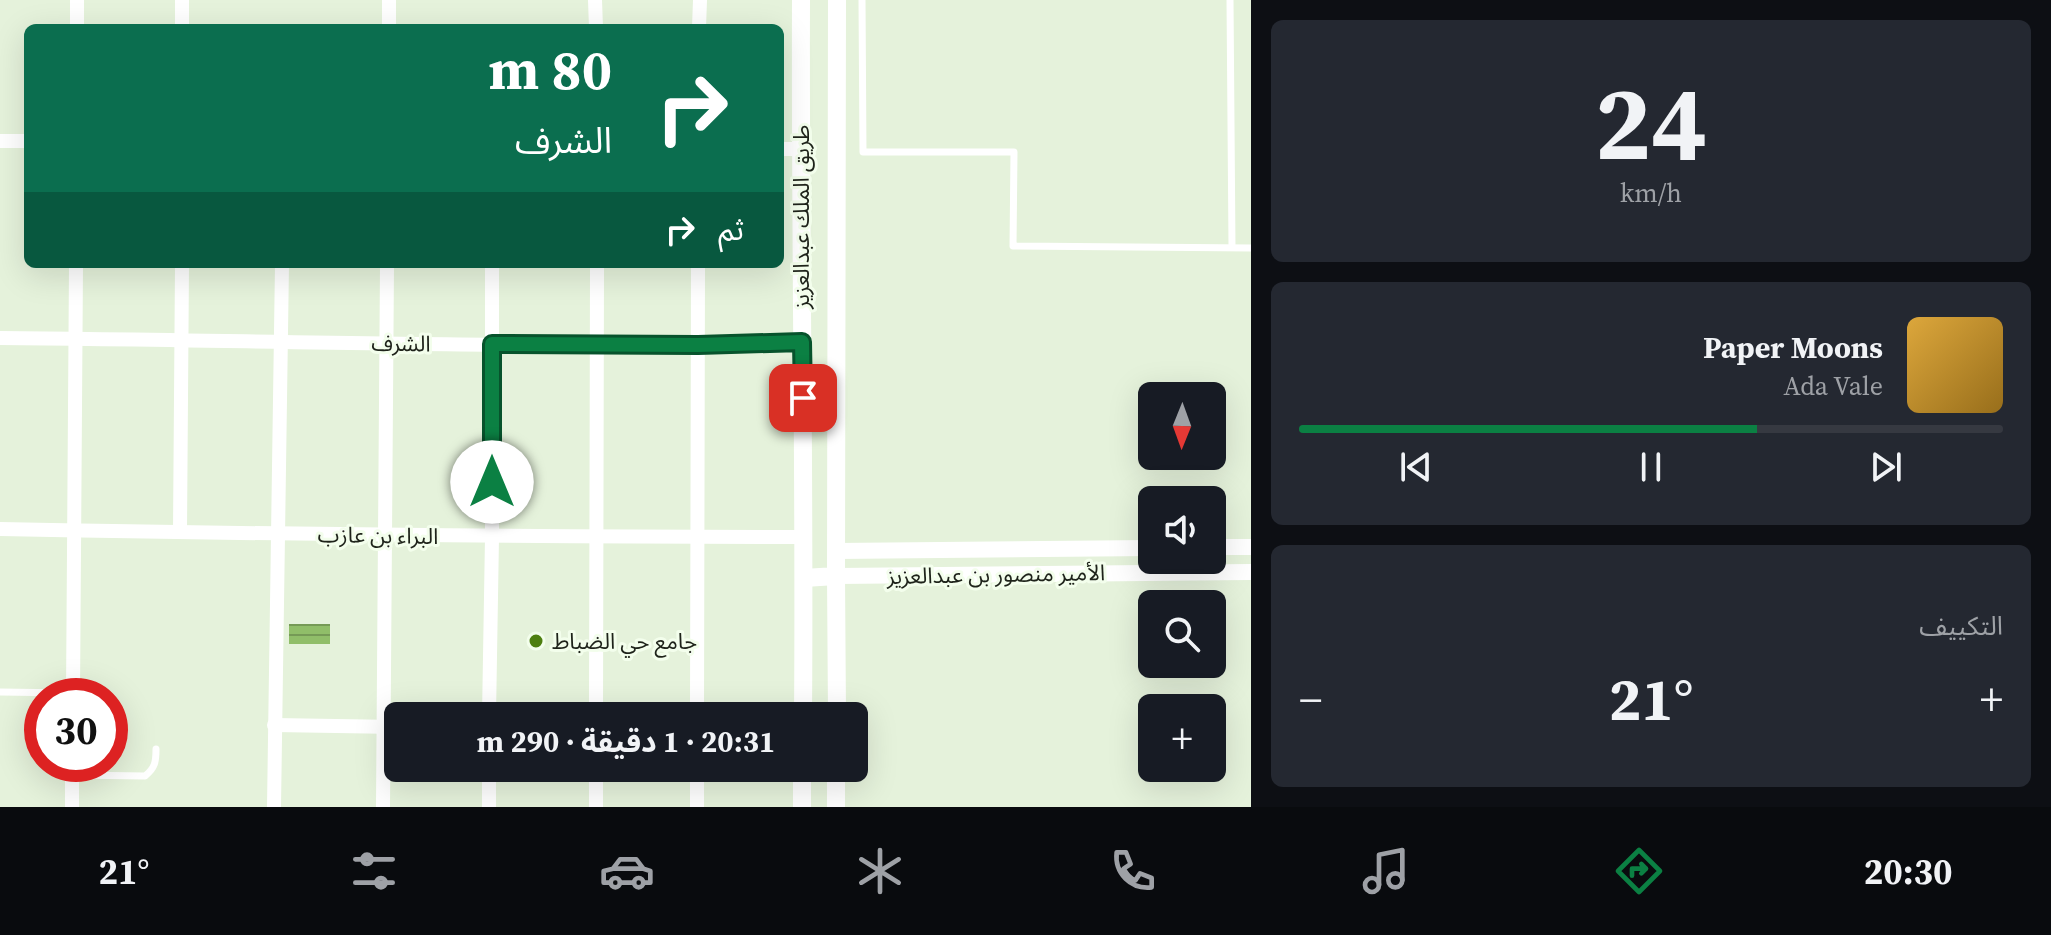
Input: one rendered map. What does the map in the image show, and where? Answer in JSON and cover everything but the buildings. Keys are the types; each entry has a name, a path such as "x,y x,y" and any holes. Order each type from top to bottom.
{"main road":[{"name":"طريق الملك عبدالعزيز","path":"801,0 803,702"},
{"name":"طريق الملك عبدالعزيز","path":"837,0 837,702"},
{"path":"804,588 837,585"},
{"path":"802,782 802,807"},
{"path":"836,782 836,807"}],"street":[{"path":"77,0 77,24"},
{"path":"182,0 182,24"},
{"path":"389,0 389,24"},
{"path":"595,0 596,24"},
{"path":"699,24 700,0"},
{"path":"0,141 24,141"},
{"path":"784,149 800,149"},
{"path":"73,678 76,268"},
{"path":"180,531 182,268"},
{"path":"274,807 282,268"},
{"path":"387,268 385,536 390,702"},
{"path":"489,702 492,268"},
{"path":"596,702 597,268"},
{"path":"697,702 698,268"},
{"name":"الشرف","path":"0,338 492,344 802,342"},
{"name":"البراء بن عازب","path":"0,529 385,536 805,537"},
{"path":"1226,547 1251,547"},
{"name":"الأمير منصور بن عبدالعزيز","path":"836,551 1138,548"},
{"path":"1068,549 1068,574"},
{"name":"الأمير منصور بن عبدالعزيز","path":"1226,573 1251,572"},
{"name":"الأمير منصور بن عبدالعزيز","path":"837,585 1138,574"},
{"path":"274,725 384,727"},
{"path":"72,782 72,807"},
{"path":"383,807 386,782"},
{"path":"489,782 489,807"},
{"path":"596,782 596,807"},
{"path":"697,782 697,807"}],"lane":[{"path":"862,0 863,152 1014,152 1013,246 1251,248"},
{"path":"1230,0 1232,247"},
{"path":"0,692 24,693"},
{"path":"128,775 145,776 152,770 156,749"}],"shaded area":[{"path":"289,624 330,624 330,644 289,644"}],"place":[{"name":"جامع حي الضباط","path":"536,641"}],"route":[{"path":"492,482 492,344 802,342 803,398"}]}
